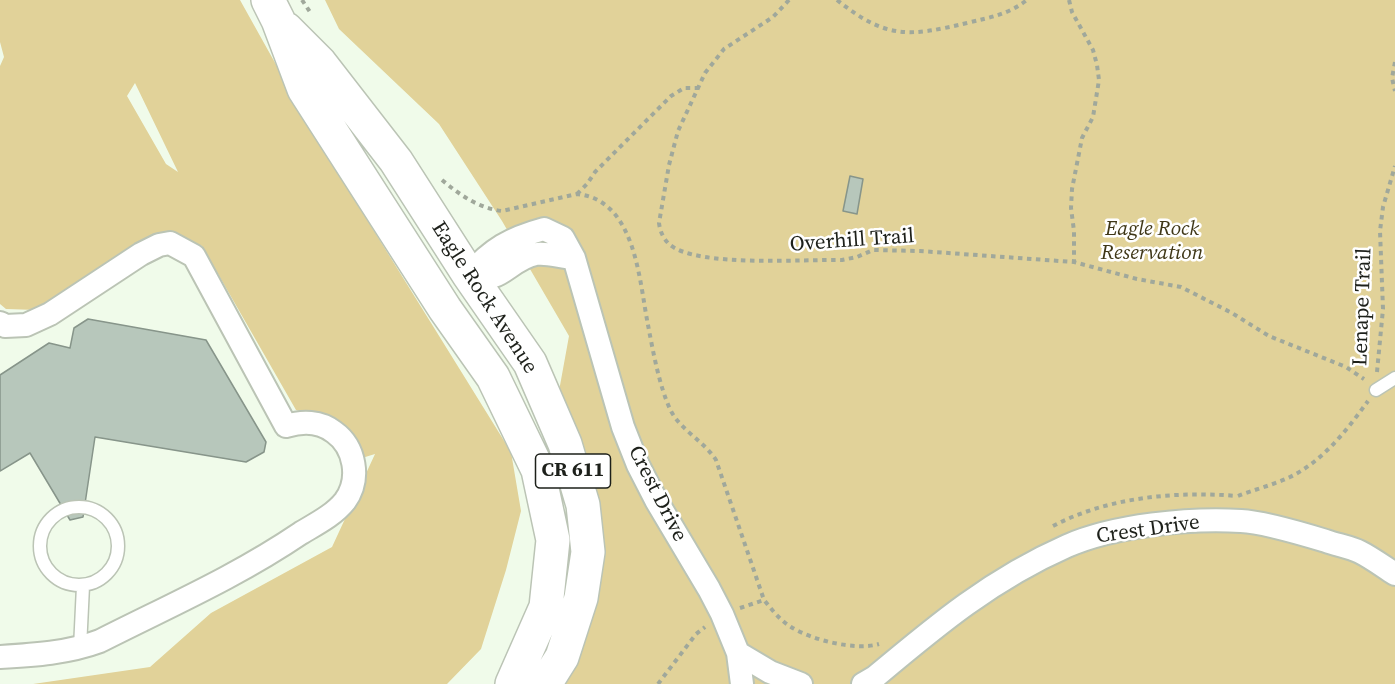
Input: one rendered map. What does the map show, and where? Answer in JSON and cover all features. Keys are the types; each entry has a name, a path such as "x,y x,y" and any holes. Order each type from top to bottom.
{"main road":[{"name":"Eagle Rock Avenue","path":"273,10 304,89 445,309 493,377 538,470 553,540 546,607 512,684"},
{"name":"Eagle Rock Avenue","path":"273,10 320,63 396,161 469,275 530,363 565,444 583,505 588,552 581,598 562,657 545,684"},
{"path":"358,173 387,187 440,264 450,274 469,275"},
{"path":"445,309 469,275"}],"street":[{"name":"Crest Drive","path":"469,275 495,248 517,237 544,229 563,238 574,258 623,427 638,465 722,614 738,653 742,684"},
{"path":"0,323 5,326 26,325 50,314 159,245 170,243 178,246 195,255 286,426 306,422 320,424 336,433 352,454 355,470 354,481 346,500 333,513 254,564 173,606 80,648 39,655 0,657"},
{"name":"Crest Drive","path":"863,684 875,677 970,599 1019,570 1067,546 1100,534 1172,522 1243,521 1308,535 1360,552 1395,574"},
{"path":"738,653 770,672 801,684"}],"lane":[{"path":"1376,390 1395,378"},
{"path":"68,508 88,508 105,516 118,539 118,552 114,565 96,582 83,586 70,585 58,580 48,571 42,560 40,547 42,534 57,514 68,508"},
{"path":"80,648 83,586"}],"path":[{"name":"Overhill Trail","path":"789,0 772,17 718,55 705,73 678,131 671,154 659,223 668,242 698,256 753,261 842,260 873,250 962,253 1074,262 1137,279 1181,287 1232,313 1269,336 1346,367 1376,390"},
{"path":"837,0 879,27 918,33 1007,13 1027,0"},
{"path":"1069,0 1072,12 1093,50 1099,80 1093,117 1082,138 1072,189 1074,262"},
{"path":"1395,62 1392,78 1395,91"},
{"path":"577,194 595,172 671,96 684,88 698,88"},
{"name":"Lenape Trail","path":"1237,496 1290,477 1317,459 1352,422 1376,390 1383,309 1380,231 1383,207 1395,166"},
{"path":"1051,527 1092,509 1123,502 1190,494 1237,496 1248,500"},
{"path":"658,684 696,634 722,614 764,600 779,618 792,628 817,639 860,646 874,645 887,639"}],"green space":[{"path":"0,0 240,0 322,147 511,452 521,511 506,570 481,649 447,684 33,684 150,667 211,613 332,547 375,454 362,458 332,420 296,410 202,246 174,237 37,310 6,309 0,304 0,66 4,57 0,42","holes":["135,83 178,172 166,164 127,96"]},
{"name":"Eagle Rock Reservation","path":"325,0 1395,0 1395,684 549,684 575,630 579,501 559,391 569,336 502,221 439,124 339,29"}],"building":[{"path":"850,176 863,179 857,214 843,211"},
{"path":"88,319 206,340 266,442 264,452 246,462 95,437 83,517 70,520 30,453 0,471 0,375 49,343 70,348 74,328"}]}
